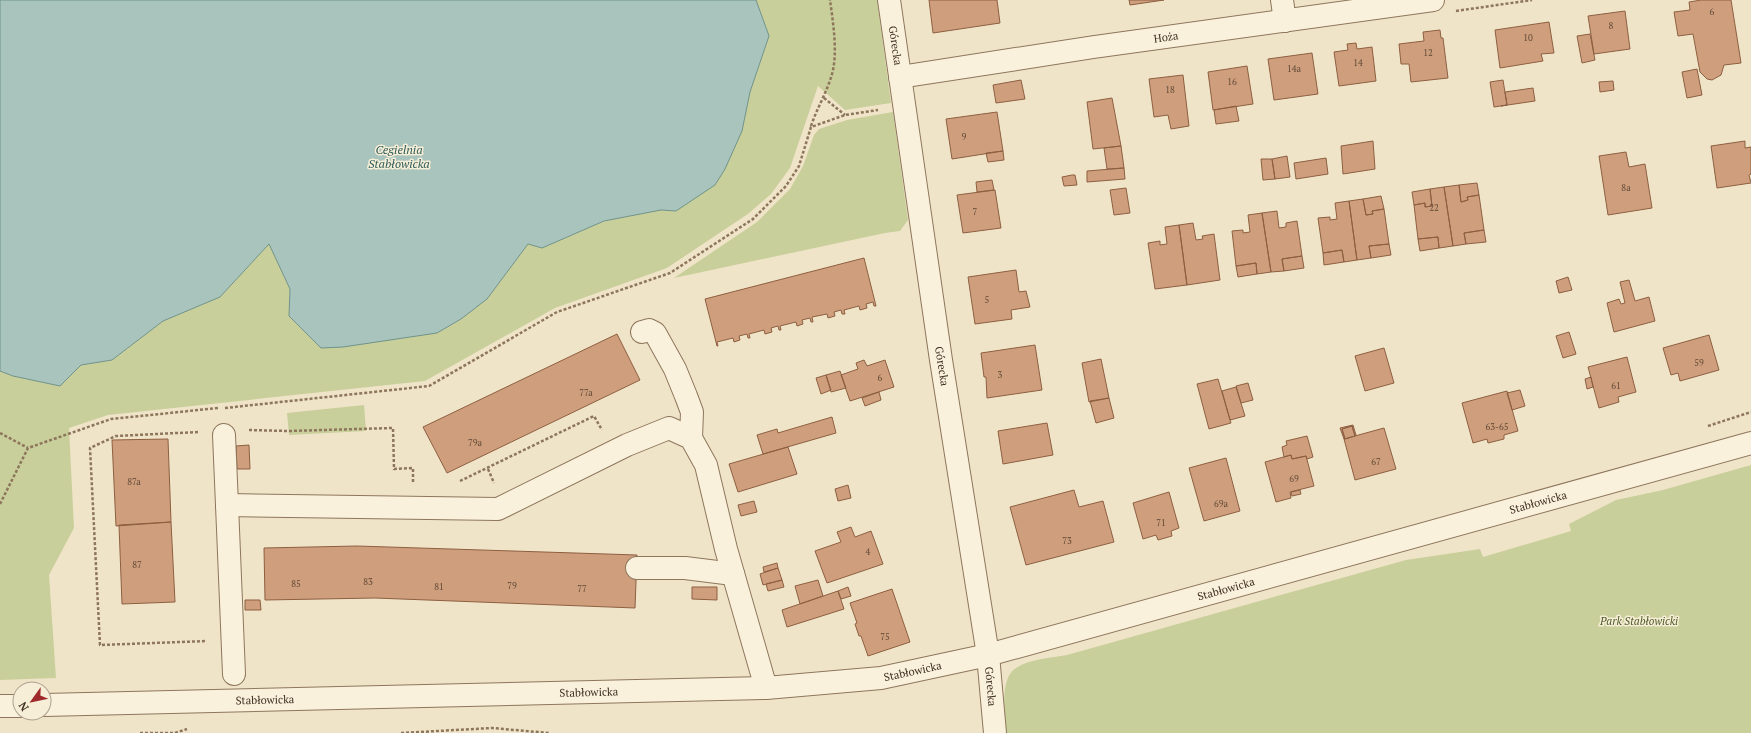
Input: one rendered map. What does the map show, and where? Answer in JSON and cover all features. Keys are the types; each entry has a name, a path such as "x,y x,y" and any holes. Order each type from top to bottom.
{"street":[{"name":"Górecka","path":"889,0 941,360 988,655 995,733"},
{"name":"Hoża","path":"900,77 1283,10 1433,0"},
{"path":"642,332 648,330 655,333 675,369 692,412 690,438"},
{"path":"227,506 498,509 627,445 669,428 690,438 706,465 733,574 766,688"},
{"path":"224,435 234,674"},
{"name":"Stabłowicka","path":"52,705 766,688 881,678 988,655 1751,443"},
{"path":"637,568 685,568 733,574"},
{"path":"0,706 12,706"}],"path":[{"path":"0,504 28,448 111,419 428,386 557,312 670,273 753,219 786,186 799,166 816,111 824,97 832,73 834,58 833,18 830,0"},
{"path":"824,97 845,115"},
{"path":"811,127 845,115 904,106"},
{"path":"0,433 28,448"},
{"path":"401,733 492,728 549,733"}],"green space":[{"path":"756,0 877,0 891,103 845,110 818,86 790,168 771,194 748,214 667,268 555,308 425,381 108,415 69,428 74,528 49,575 56,678 0,680 0,371 13,376 60,386 81,365 112,360 163,321 220,297 269,244 290,289 289,316 437,333 461,319 487,299 528,244 542,248 604,221 661,210 676,211 686,203 742,131 750,92 769,37"},
{"path":"893,112 908,220 900,231 674,278 757,222 790,189 803,166 814,135 819,129 847,120"},
{"path":"364,405 366,431 289,435 287,413"},
{"name":"Park Stabłowicki","path":"1751,465 1751,733 1006,733 1004,708 1005,688 1011,673 1021,665 1040,659 1067,655 1406,560 1480,549 1483,557 1571,531 1569,524 1616,500 1663,490"}],"water":[{"name":"Cegielnia Stabłowicka","path":"0,0 756,0 769,36 750,92 742,131 725,169 715,185 676,211 661,210 604,221 542,248 528,244 487,299 461,319 437,333 343,347 321,348 289,316 290,289 269,244 220,297 163,321 112,360 81,365 60,386 13,376 0,371"}],"building":[{"path":"929,0 997,0 1000,23 933,33"},
{"path":"1129,0 1164,0 1130,5"},
{"path":"1701,0 1731,0 1741,63 1724,65 1721,75 1712,80 1707,79 1700,72 1693,34 1678,36 1674,12 1690,10 1689,2"},
{"path":"1625,11 1630,49 1594,54 1588,16"},
{"path":"1549,22 1554,53 1541,54 1543,61 1500,68 1495,30"},
{"path":"1440,30 1441,38 1443,38 1448,78 1411,82 1409,64 1401,64 1399,44 1424,41 1423,32"},
{"path":"1590,34 1595,60 1582,63 1577,36"},
{"path":"1356,43 1357,49 1372,47 1376,81 1339,86 1334,52 1348,50 1347,44"},
{"path":"1312,53 1318,94 1274,100 1268,59"},
{"path":"1247,66 1253,104 1213,110 1208,72"},
{"path":"1697,69 1702,95 1687,98 1682,72"},
{"path":"1183,75 1189,126 1171,129 1168,115 1154,117 1149,79"},
{"path":"1021,80 1025,99 996,103 993,85"},
{"path":"1503,80 1507,105 1494,107 1490,82"},
{"path":"1613,81 1614,90 1600,92 1599,82"},
{"path":"1533,88 1535,101 1501,106 1507,105 1505,92"},
{"path":"1112,98 1121,146 1093,149 1087,102"},
{"path":"1236,106 1239,121 1216,124 1214,110"},
{"path":"997,112 1003,151 952,159 946,119"},
{"path":"1373,141 1375,169 1343,174 1341,146"},
{"path":"1745,141 1745,148 1751,147 1751,174 1749,175 1751,183 1717,188 1711,146"},
{"path":"1121,146 1124,168 1107,169 1104,148"},
{"path":"1003,151 1004,160 988,162 986,153"},
{"path":"1626,152 1629,167 1645,164 1652,208 1608,215 1599,156"},
{"path":"1287,156 1290,177 1275,179 1272,159"},
{"path":"1326,158 1328,174 1296,179 1294,163"},
{"path":"1261,159 1272,159 1275,179 1263,180"},
{"path":"1124,168 1125,179 1087,182 1087,171"},
{"path":"1075,175 1077,185 1064,186 1062,177"},
{"path":"992,180 994,190 977,192 976,182"},
{"path":"1477,183 1479,195 1467,197 1468,200 1461,202 1459,185"},
{"path":"1459,185 1461,202 1468,200 1467,197 1479,195 1484,230 1464,233 1466,244 1453,246 1444,187"},
{"path":"1444,187 1453,246 1439,248 1438,237 1418,239 1414,205 1425,203 1425,207 1432,206 1430,189"},
{"path":"1126,188 1130,213 1114,215 1110,190"},
{"path":"1430,189 1432,206 1425,207 1425,203 1414,205 1412,192"},
{"path":"995,190 1001,228 963,233 957,195"},
{"path":"1381,196 1384,209 1372,211 1373,214 1366,215 1363,199"},
{"path":"1363,199 1366,215 1373,214 1372,211 1384,209 1389,244 1369,246 1371,258 1357,260 1349,201"},
{"path":"1349,201 1357,260 1344,262 1342,250 1323,253 1318,218 1330,217 1330,220 1337,219 1335,203"},
{"path":"1277,211 1279,228 1286,227 1286,223 1297,221 1302,256 1282,259 1284,271 1271,272 1262,213"},
{"path":"1262,213 1271,272 1257,274 1256,263 1236,266 1232,231 1243,230 1243,233 1250,232 1248,215"},
{"path":"1193,223 1196,240 1203,239 1202,236 1214,234 1220,280 1187,285 1179,225"},
{"path":"1179,225 1187,285 1155,289 1148,243 1160,241 1160,245 1167,244 1165,227"},
{"path":"1484,230 1486,242 1466,244 1464,233"},
{"path":"1438,237 1439,248 1420,251 1418,239"},
{"path":"1389,244 1391,255 1371,258 1369,246"},
{"path":"1342,250 1344,262 1324,265 1323,253"},
{"path":"1302,256 1304,268 1284,271 1282,259"},
{"path":"864,258 876,306 874,306 873,302 866,304 867,308 860,310 859,306 844,310 845,314 842,314 841,310 834,312 835,316 828,318 827,314 812,317 813,322 811,322 810,318 802,320 803,324 797,326 796,322 780,326 781,330 779,330 778,326 771,328 772,332 765,334 764,330 749,334 750,338 748,338 747,334 739,336 740,340 734,342 733,338 717,342 717,346 705,299"},
{"path":"1256,263 1257,274 1238,277 1236,266"},
{"path":"1016,270 1019,292 1026,291 1030,307 1011,310 1012,319 975,324 968,277"},
{"path":"1568,277 1572,290 1559,293 1556,281"},
{"path":"1629,280 1635,301 1649,297 1655,321 1614,332 1607,303 1619,299 1621,304 1625,303 1620,282"},
{"path":"1569,332 1576,354 1563,358 1556,336"},
{"path":"617,334 640,380 447,473 423,427"},
{"path":"1709,335 1719,370 1680,381 1678,373 1671,375 1663,348"},
{"path":"1035,345 1042,390 987,398 986,377 984,377 981,353"},
{"path":"1384,348 1394,383 1365,391 1355,356"},
{"path":"1627,357 1636,392 1618,397 1619,402 1599,408 1588,367"},
{"path":"1101,359 1109,398 1089,402 1082,363"},
{"path":"864,360 867,366 885,360 894,387 850,401 841,375 858,369 856,363"},
{"path":"840,371 846,388 831,392 826,375"},
{"path":"826,375 831,390 821,394 816,378"},
{"path":"1591,377 1593,387 1587,389 1585,379"},
{"path":"1218,379 1231,423 1209,429 1197,384"},
{"path":"1248,383 1253,400 1241,403 1236,386"},
{"path":"1236,387 1245,416 1230,420 1222,391"},
{"path":"1520,390 1525,406 1512,410 1507,393"},
{"path":"1507,391 1518,431 1504,435 1504,439 1488,443 1487,439 1473,443 1462,403"},
{"path":"879,392 881,400 865,406 862,398"},
{"path":"1109,398 1114,418 1096,423 1090,401"},
{"path":"832,417 836,433 763,454 757,435 777,429 778,433"},
{"path":"1047,423 1053,455 1003,464 998,431"},
{"path":"1353,425 1356,435 1355,436 1352,426 1342,429 1344,439 1340,428"},
{"path":"1352,426 1355,436 1345,439 1342,429"},
{"path":"1384,428 1396,469 1355,480 1344,439"},
{"path":"1307,436 1313,457 1307,459 1306,456 1292,459 1291,455 1284,457 1282,447 1287,445 1286,441"},
{"path":"168,439 171,522 116,526 112,440"},
{"path":"249,445 250,469 237,469 236,446"},
{"path":"788,447 797,474 738,492 729,464"},
{"path":"1291,455 1292,459 1306,456 1314,486 1290,492 1291,498 1276,502 1265,462"},
{"path":"1226,458 1240,511 1204,521 1189,468"},
{"path":"848,485 851,498 838,501 835,489"},
{"path":"1074,490 1079,507 1103,501 1114,542 1026,565 1010,507"},
{"path":"1300,490 1301,494 1292,496 1291,492"},
{"path":"1169,492 1179,528 1171,531 1172,536 1158,540 1156,535 1143,539 1133,503"},
{"path":"754,501 757,512 741,516 738,505"},
{"path":"171,522 175,602 122,604 119,525"},
{"path":"851,527 855,537 871,531 883,564 827,583 815,551 841,542 837,532"},
{"path":"357,546 637,555 635,608 375,598 265,600 264,548"},
{"path":"777,563 778,568 764,572 763,567"},
{"path":"778,568 782,580 763,585 760,574"},
{"path":"782,580 784,587 768,591 766,584"},
{"path":"818,580 823,596 800,604 795,586"},
{"path":"692,587 717,587 717,600 692,599"},
{"path":"848,587 851,596 841,599 838,591"},
{"path":"892,589 910,642 868,656 861,636 859,636 855,624 857,623 850,603"},
{"path":"838,591 844,609 787,627 782,610"},
{"path":"245,600 260,600 261,610 245,610"}]}
